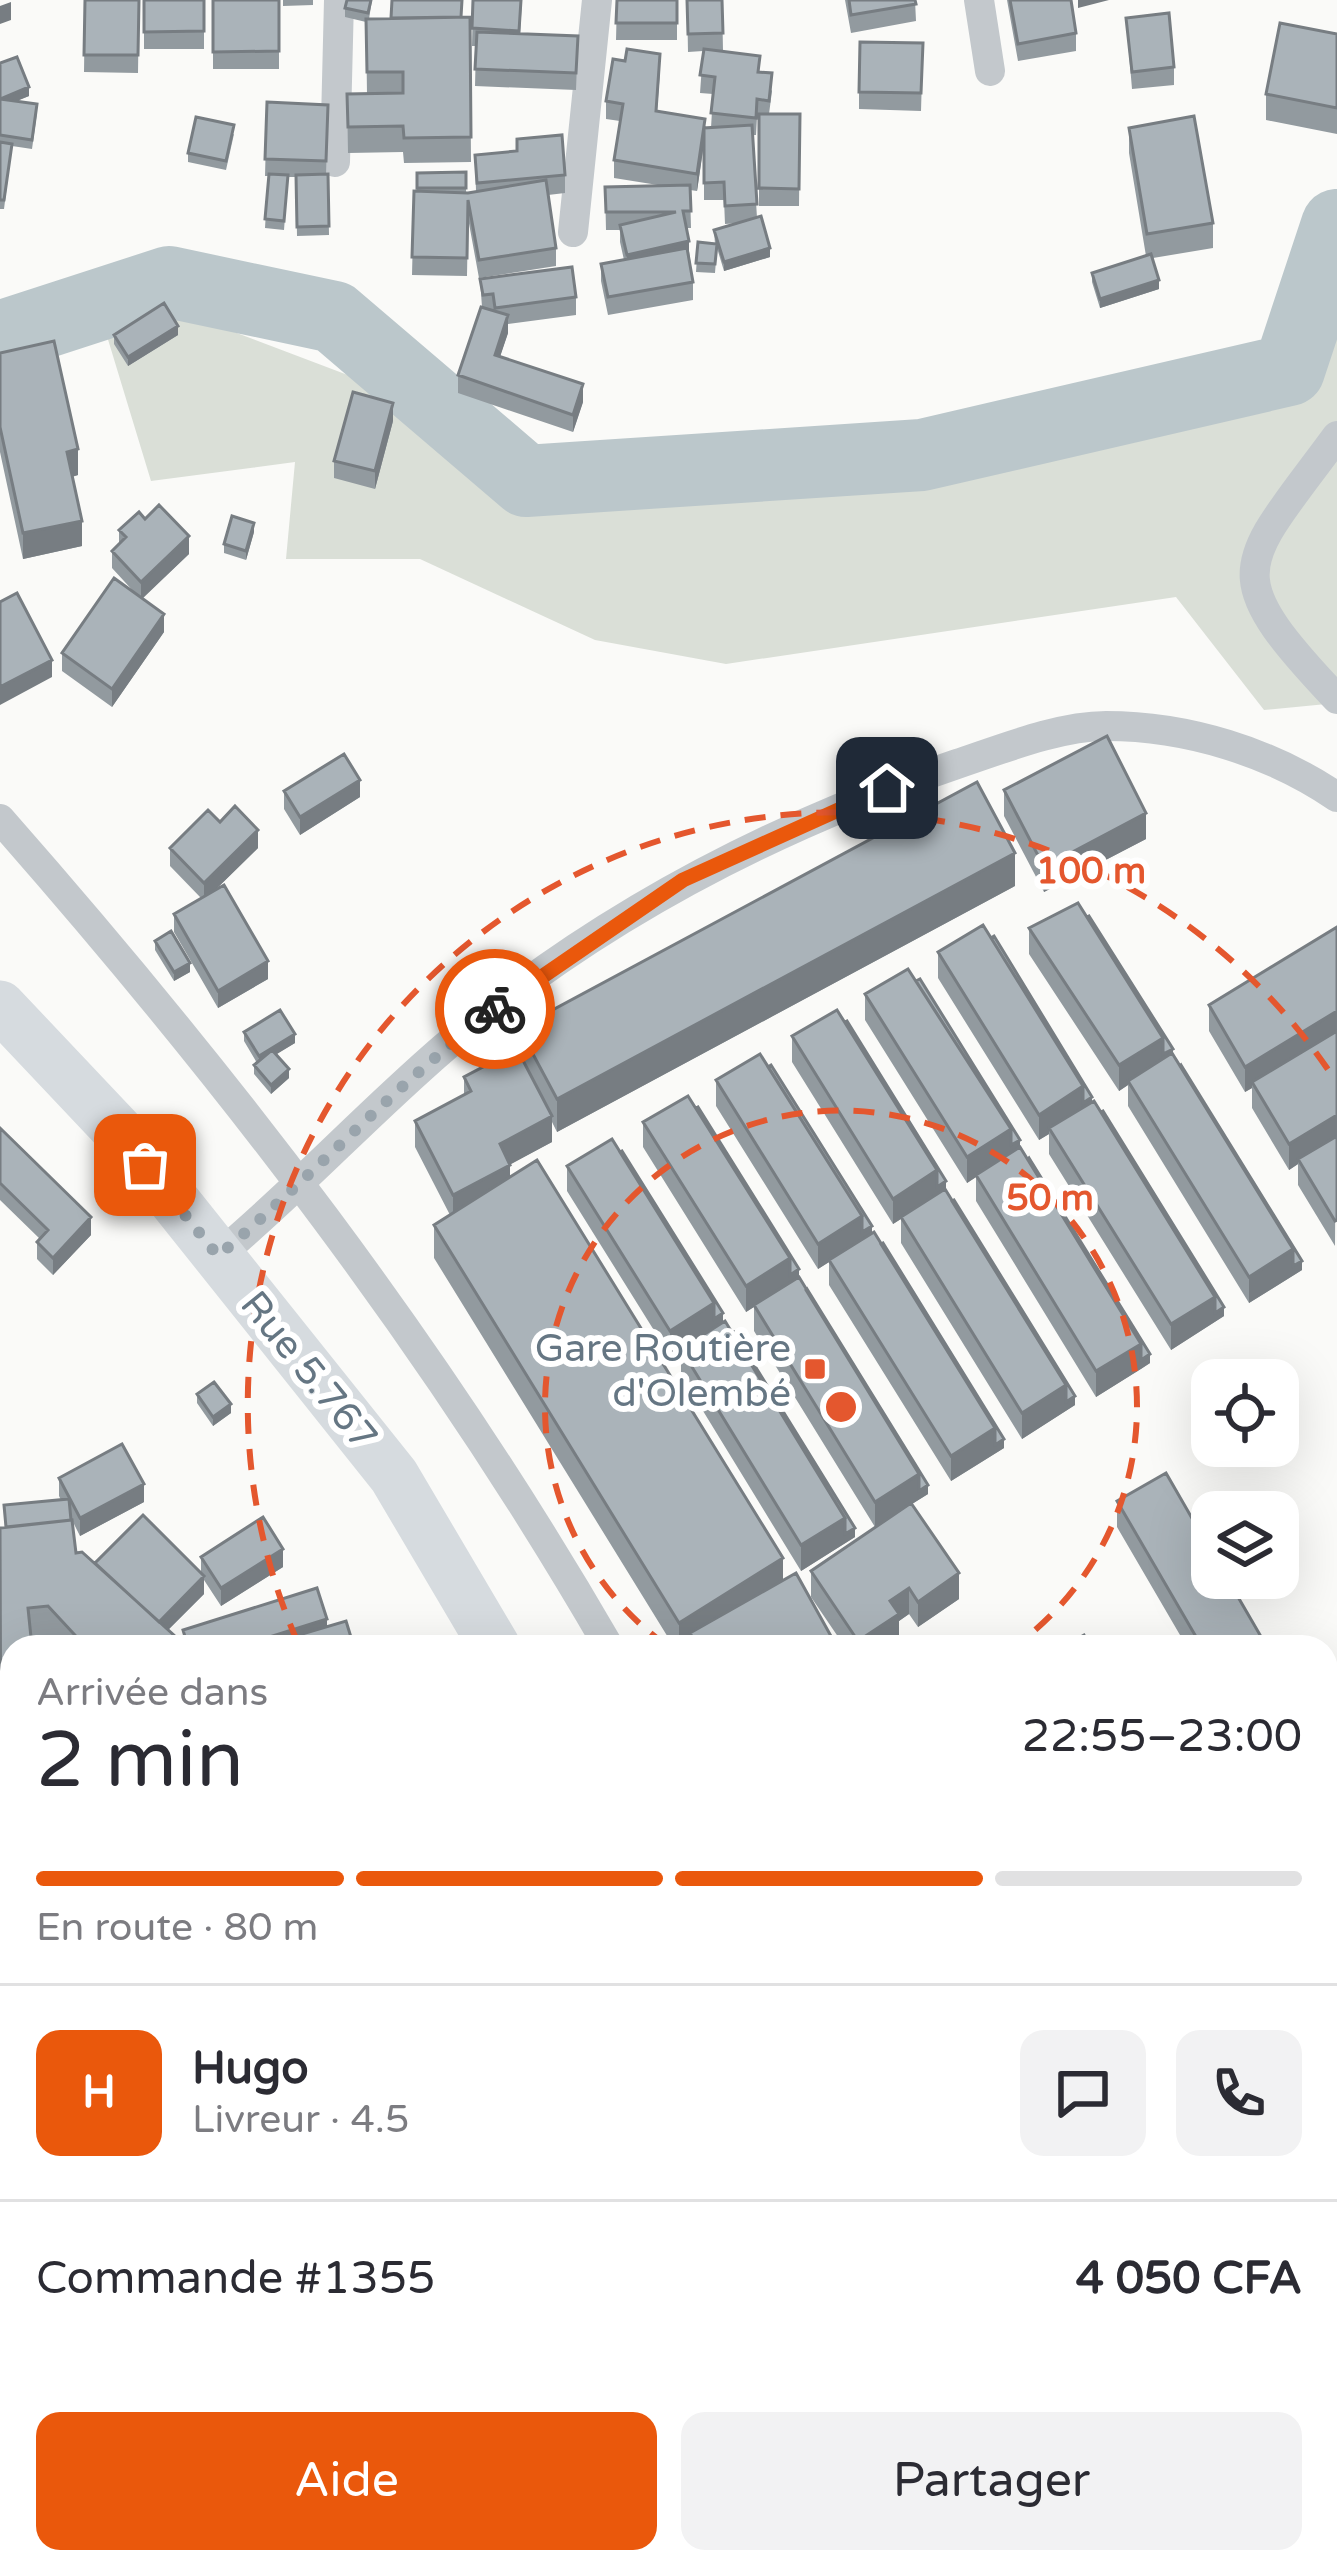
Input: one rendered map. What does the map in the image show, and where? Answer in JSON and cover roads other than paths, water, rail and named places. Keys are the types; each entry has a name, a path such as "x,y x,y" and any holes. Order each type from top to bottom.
{"highway":[{"name":"Rue 5.767","path":"0,1006 121,1134 394,1476 488,1635"}],"street":[{"path":"335,162 339,0"},
{"path":"573,232 597,0"},
{"path":"979,0 990,71"},
{"path":"1337,436 1257,545 1251,582 1278,636 1337,699"},
{"path":"218,1256 301,1186 447,1046 518,992 683,880 848,801 1005,748 1102,726 1171,731 1255,753 1337,797"},
{"path":"0,819 206,1060 394,1312 542,1532 602,1635"}],"waterway":[{"path":"0,344 6,335 169,282 334,317 526,481 922,455 1289,370 1337,225"}],"place":[{"name":"Gare Routière d'Olembé","path":"815,1369"}]}
